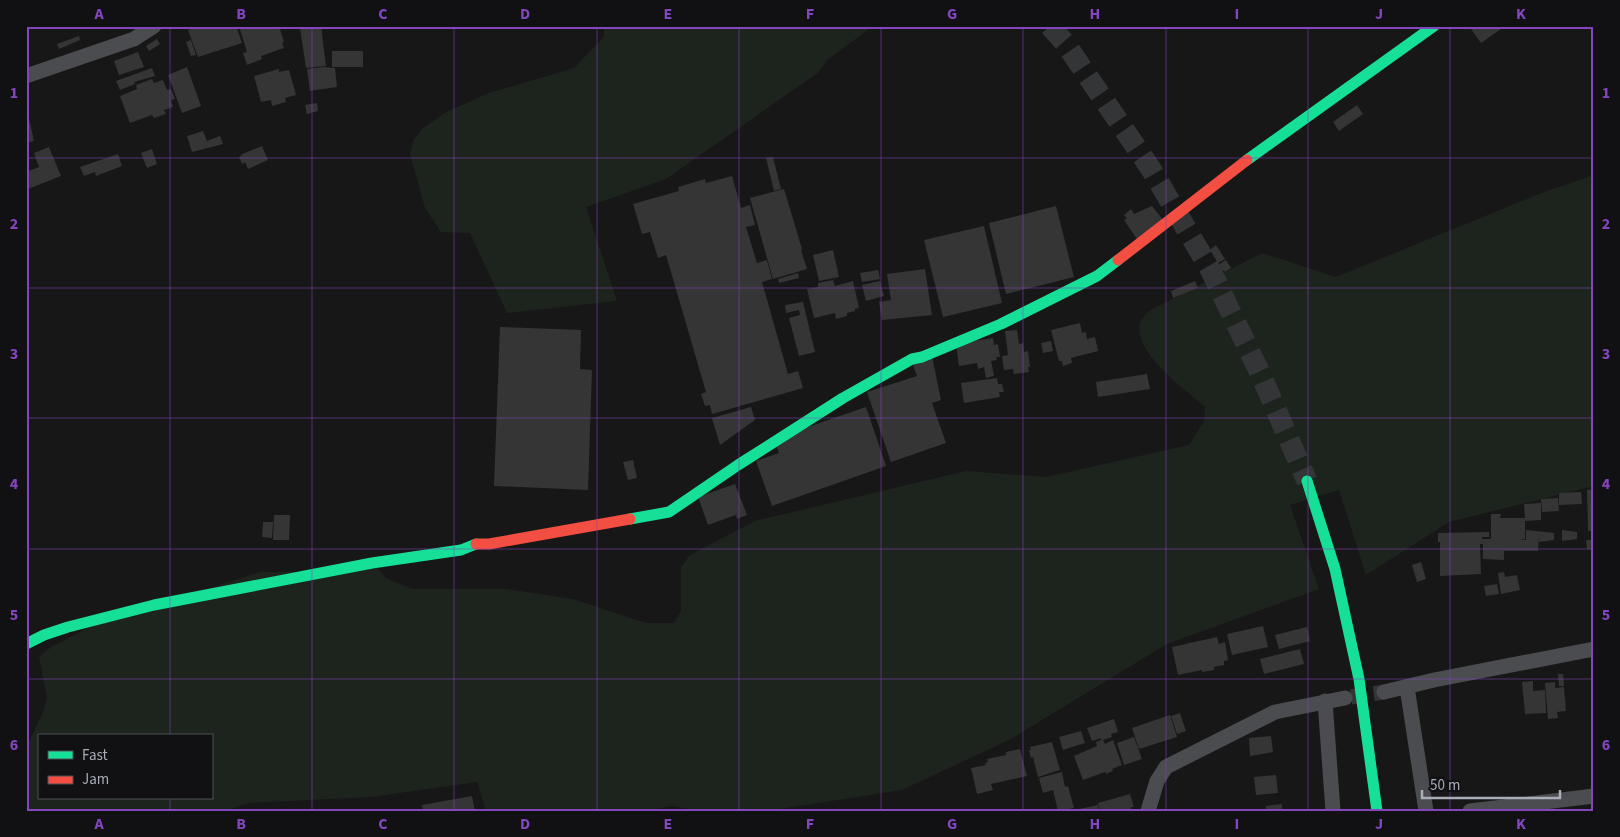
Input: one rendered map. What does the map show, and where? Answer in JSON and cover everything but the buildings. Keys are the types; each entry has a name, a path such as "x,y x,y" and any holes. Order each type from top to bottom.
{"street":[{"path":"26,76 134,38 154,26"},
{"path":"26,644 44,635 68,627 154,604 252,588 372,563 461,550 475,544 489,544 669,512 843,398 912,359 922,357 1001,324 1097,276 1216,184 1428,28"},
{"path":"1308,481 1335,570 1359,679 1377,811"},
{"path":"1384,692 1434,680 1594,649"},
{"path":"1407,687 1426,811"},
{"path":"1148,811 1157,781 1166,767 1274,712 1345,698"},
{"path":"1325,701 1333,811"},
{"path":"1470,811 1594,796"}],"shaded area":[{"path":"604,26 873,26 827,60 819,72 666,179 586,207 617,301 507,313 470,233 441,232 425,208 410,154 413,141 422,129 446,112 489,93 574,68 604,37"},
{"path":"1594,175 1594,486 1449,522 1366,575 1339,490 1290,505 1319,589 1167,644 1009,740 902,790 767,811 700,811 672,806 645,811 486,811 477,782 371,797 248,803 226,811 26,811 26,748 43,712 47,698 39,657 51,647 90,627 260,572 306,572 377,568 386,578 412,589 506,589 573,599 646,623 674,623 681,611 681,567 690,555 755,521 966,471 1046,477 1189,445 1204,421 1205,407 1162,369 1144,346 1140,334 1140,323 1149,311 1262,253 1336,277 1544,192"}],"tunnel":[{"path":"1050,26 1065,43 1151,169 1210,269 1261,375 1307,481"},
{"path":"1351,697 1384,692"}],"traffic: fast":[{"path":"1247,160 1434,26"},
{"path":"630,519 669,512 843,398 912,359 922,357 1001,324 1097,276 1118,260"},
{"path":"1307,481 1335,569 1359,679 1377,811"},
{"path":"26,644 44,635 68,627 154,605 372,563 461,550 476,544"}],"traffic: jam":[{"path":"1118,260 1247,160"},
{"path":"476,544 489,544 630,519"}]}
